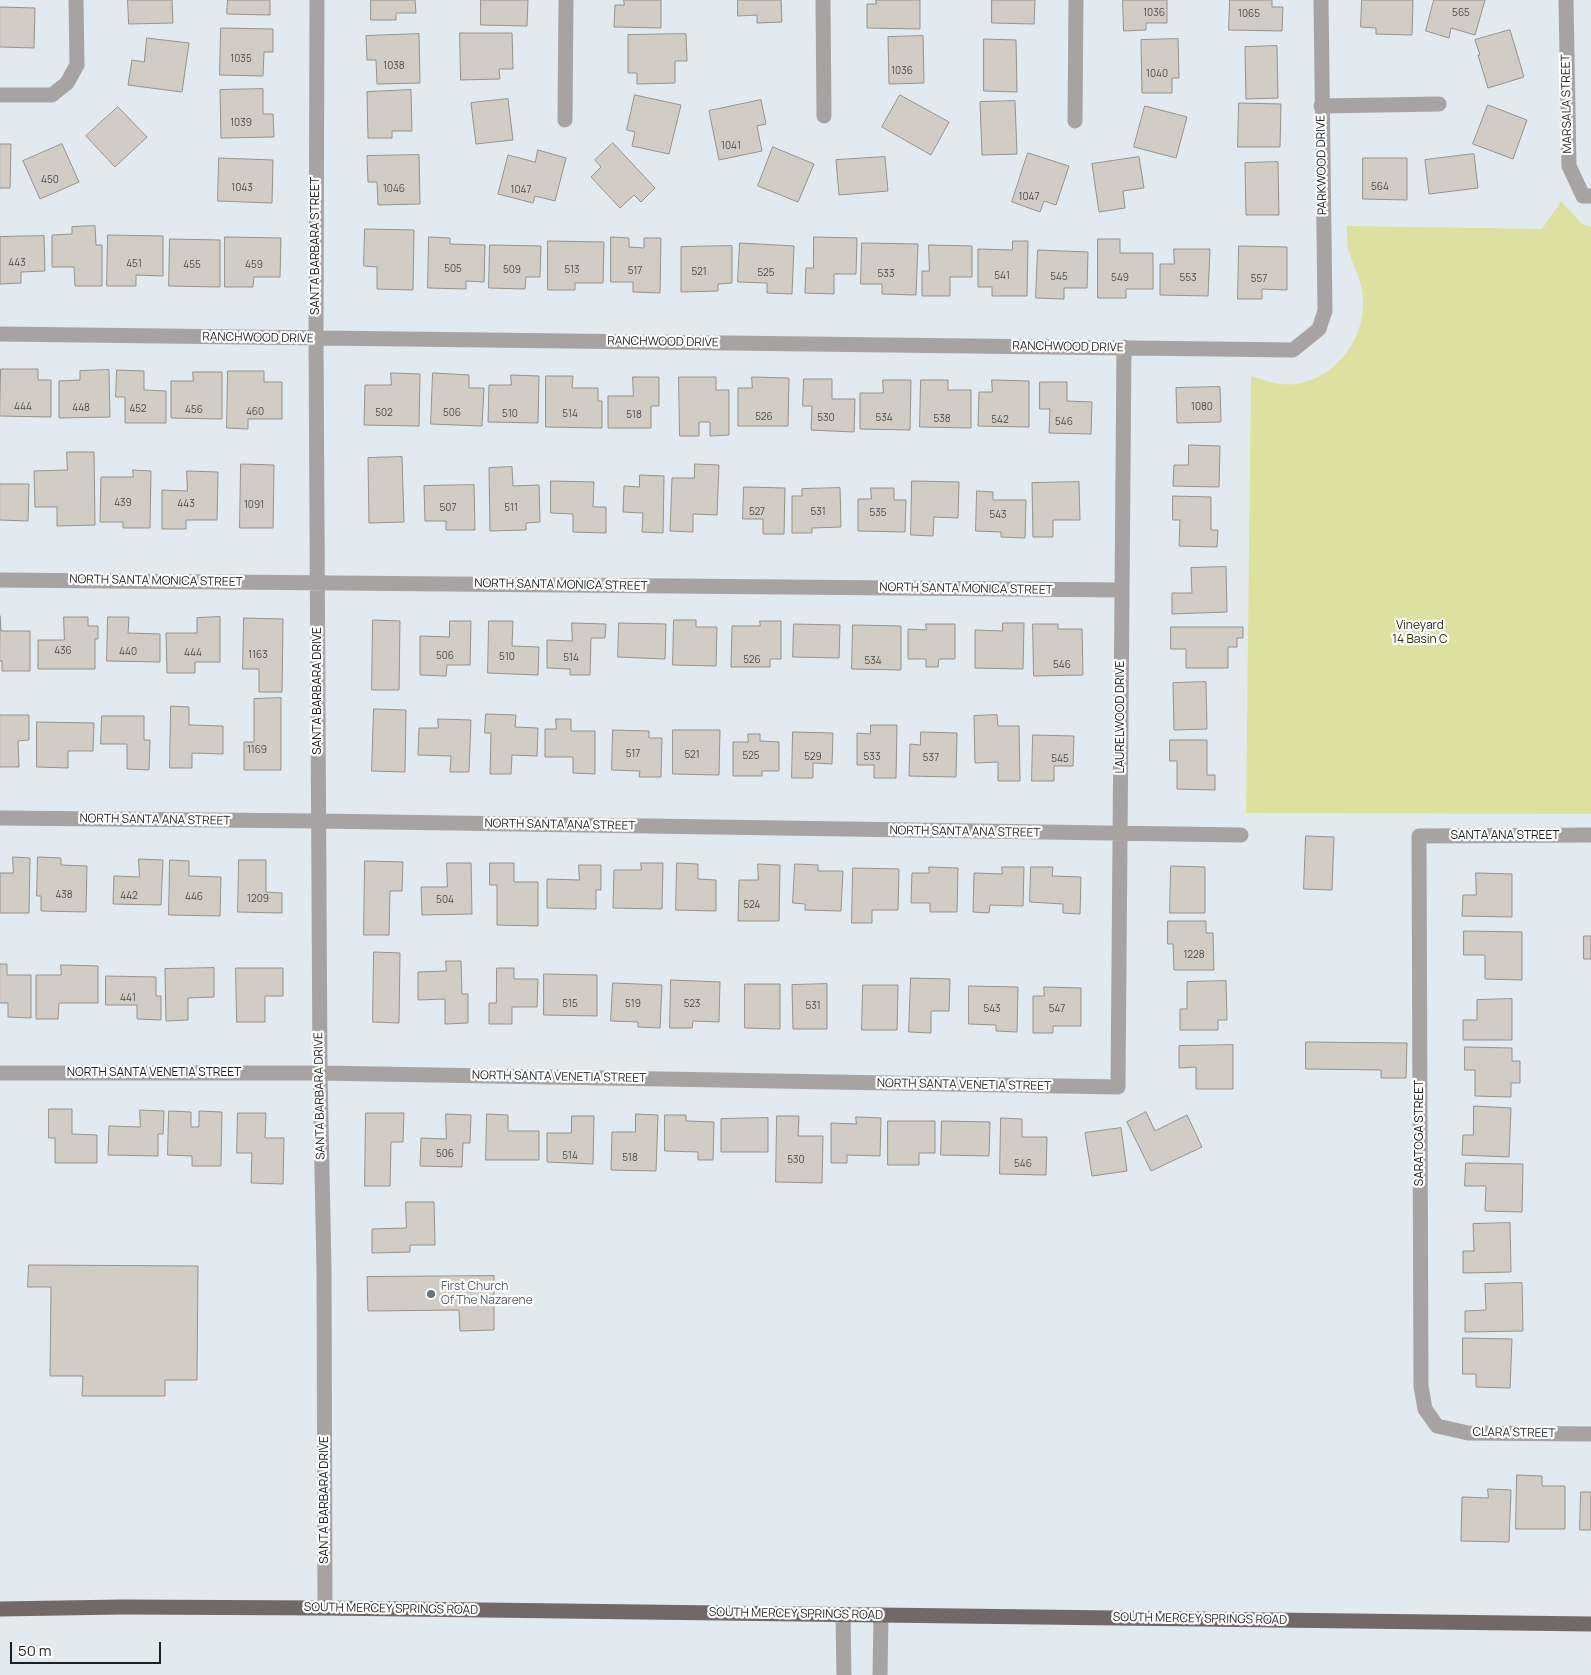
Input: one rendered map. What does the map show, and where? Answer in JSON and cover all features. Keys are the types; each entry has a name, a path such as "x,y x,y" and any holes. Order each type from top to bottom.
{"main road":[{"name":"SOUTH MERCEY SPRINGS ROAD","path":"0,1609 122,1607 325,1608 1591,1624"}],"street":[{"path":"0,96 52,94 67,84 76,65 76,0"},
{"name":"SANTA BARBARA STREET","path":"317,0 316,339 318,583"},
{"path":"565,120 566,0"},
{"path":"823,0 824,116"},
{"path":"1076,0 1076,121"},
{"name":"PARKWOOD DRIVE","path":"1319,330 1325,311 1321,0"},
{"name":"MARSALA STREET","path":"1566,0 1569,166 1583,196 1591,196"},
{"path":"1321,106 1439,104"},
{"name":"RANCHWOOD DRIVE","path":"0,334 1293,350 1319,330"},
{"name":"LAURELWOOD DRIVE","path":"1118,1087 1124,347"},
{"name":"NORTH SANTA MONICA STREET","path":"0,580 1122,590"},
{"name":"SANTA BARBARA DRIVE","path":"318,583 325,1608"},
{"name":"NORTH SANTA ANA STREET","path":"0,818 319,821 1120,834"},
{"path":"1120,834 1241,835"},
{"name":"SANTA ANA STREET","path":"1419,836 1591,835"},
{"name":"SARATOGA STREET","path":"1419,836 1421,1386 1425,1409 1437,1426"},
{"name":"NORTH SANTA VENETIA STREET","path":"0,1073 320,1073 1118,1087"},
{"name":"CLARA STREET","path":"1437,1426 1468,1433 1591,1434"},
{"path":"842,1615 844,1675"},
{"path":"880,1675 881,1615"}],"green space":[{"name":"Vineyard 14 Basin C","path":"1561,201 1581,223 1591,227 1591,814 1246,813 1251,376 1279,384 1296,384 1312,380 1338,363 1348,350 1356,337 1361,322 1363,306 1361,285 1348,249 1347,226 1542,229"}],"building":[{"path":"128,0 172,0 173,23 129,24"},
{"path":"228,0 270,0 270,15 227,14"},
{"path":"371,0 415,0 416,13 396,13 396,20 371,20"},
{"path":"481,0 528,0 527,26 481,25"},
{"path":"624,0 661,0 661,28 614,27 615,5 624,5"},
{"path":"738,0 781,0 782,22 757,23 757,15 738,16"},
{"path":"876,0 920,0 920,29 867,28 867,4 876,4"},
{"path":"992,0 1035,0 1034,24 992,23"},
{"path":"1123,0 1167,0 1167,23 1146,23 1146,30 1124,31"},
{"path":"1230,0 1272,0 1272,7 1283,7 1282,31 1229,30"},
{"path":"1362,0 1413,0 1412,35 1376,34 1376,28 1361,27"},
{"path":"1434,0 1485,0 1475,35 1451,28 1449,38 1426,31"},
{"path":"0,7 35,8 34,48 0,47"},
{"path":"221,28 273,29 273,52 264,52 263,76 220,75"},
{"path":"1510,30 1524,77 1488,88 1475,40"},
{"path":"460,33 512,33 513,69 499,69 500,79 461,80"},
{"path":"419,34 420,83 377,84 376,60 367,60 366,36"},
{"path":"686,34 687,61 675,61 675,83 637,84 637,73 628,73 628,35"},
{"path":"923,36 924,83 889,84 888,37"},
{"path":"147,38 189,43 182,92 128,85 132,60 144,62"},
{"path":"984,39 1016,40 1017,92 984,91"},
{"path":"1178,39 1179,78 1172,78 1172,93 1142,93 1141,40"},
{"path":"1277,46 1278,98 1246,99 1245,47"},
{"path":"263,89 263,114 273,114 274,137 221,138 220,90"},
{"path":"411,90 412,131 392,131 392,138 368,138 367,92"},
{"path":"635,95 681,105 669,154 632,146 635,132 627,130"},
{"path":"900,95 949,122 931,155 882,127"},
{"path":"508,99 513,140 476,144 471,103"},
{"path":"761,100 766,124 757,126 762,151 719,160 709,111"},
{"path":"1015,101 1017,154 982,155 980,102"},
{"path":"1239,103 1281,104 1280,147 1238,147"},
{"path":"1488,105 1527,120 1513,159 1473,144"},
{"path":"1145,106 1187,117 1176,158 1134,147"},
{"path":"118,107 147,137 115,167 86,136"},
{"path":"613,143 655,188 641,202 634,195 620,208 591,177 601,167 595,160"},
{"path":"0,144 11,144 10,188 0,188"},
{"path":"62,144 79,182 40,199 23,161"},
{"path":"773,147 814,164 798,202 758,186"},
{"path":"538,150 566,158 555,201 535,196 533,203 498,194 508,155 535,162"},
{"path":"1028,153 1069,166 1056,205 1044,201 1040,212 1012,202"},
{"path":"1474,154 1478,188 1429,194 1425,160"},
{"path":"419,155 420,204 378,205 377,182 368,182 367,156"},
{"path":"885,157 888,191 839,195 836,160"},
{"path":"1139,157 1144,188 1123,191 1125,208 1099,212 1092,164"},
{"path":"219,158 273,160 272,203 218,201"},
{"path":"1363,158 1407,158 1407,200 1363,199"},
{"path":"1278,162 1279,215 1246,215 1245,163"},
{"path":"95,226 96,245 102,245 102,286 75,286 74,267 52,267 52,235 72,234 72,227"},
{"path":"365,229 414,230 413,290 377,289 377,267 364,266"},
{"path":"108,235 163,236 163,276 136,275 136,286 107,286"},
{"path":"44,236 45,271 21,272 21,283 0,284 0,237"},
{"path":"225,237 281,238 280,277 254,277 253,287 225,287"},
{"path":"429,237 450,238 450,244 485,245 484,282 466,281 466,289 428,288"},
{"path":"611,237 629,238 629,247 644,248 644,238 661,238 660,293 633,292 633,282 611,282"},
{"path":"814,237 857,238 856,274 834,274 834,294 805,293 806,268 813,268"},
{"path":"170,239 220,240 220,287 169,286"},
{"path":"1098,239 1120,239 1120,253 1153,253 1153,289 1126,289 1126,298 1098,298"},
{"path":"548,241 604,242 603,283 575,283 575,290 548,290"},
{"path":"1013,241 1028,241 1027,296 992,296 992,287 978,287 978,249 1012,250"},
{"path":"740,243 794,246 792,294 767,293 767,283 738,282"},
{"path":"862,243 918,244 916,295 882,294 882,284 861,284"},
{"path":"490,245 541,246 540,277 526,277 525,289 489,288"},
{"path":"929,245 972,246 972,277 950,277 950,296 922,296 922,271 929,271"},
{"path":"732,246 732,283 718,284 718,291 681,292 681,247"},
{"path":"1239,246 1287,247 1287,290 1262,289 1262,299 1238,299"},
{"path":"1174,249 1210,249 1208,296 1160,295 1160,264 1174,264"},
{"path":"1038,250 1088,252 1087,288 1064,288 1064,299 1036,298"},
{"path":"1,369 38,369 38,380 51,380 51,417 0,416"},
{"path":"109,370 110,417 59,418 59,381 80,380 80,371"},
{"path":"117,370 144,371 144,390 166,391 166,423 125,423 125,397 116,397"},
{"path":"228,371 264,371 264,382 282,382 282,419 248,419 248,429 227,428"},
{"path":"193,372 222,372 222,419 171,418 171,381 193,381"},
{"path":"391,373 420,374 419,426 364,425 365,385 391,385"},
{"path":"433,373 469,375 469,388 484,388 482,426 431,424"},
{"path":"511,375 539,376 538,423 488,422 489,385 511,385"},
{"path":"546,376 573,376 572,388 598,388 598,401 602,401 602,428 546,427"},
{"path":"633,377 659,377 659,406 651,406 651,428 608,428 608,396 633,396"},
{"path":"679,377 716,377 716,390 729,390 729,435 710,436 710,422 699,422 699,436 680,436"},
{"path":"752,377 789,378 788,426 738,426 738,388 752,388"},
{"path":"804,379 832,379 832,399 855,399 854,432 811,430 812,406 803,406"},
{"path":"883,380 911,380 910,430 860,429 860,393 883,393"},
{"path":"921,380 948,380 948,390 971,390 971,428 920,427"},
{"path":"992,380 1029,381 1029,427 978,426 979,392 992,392"},
{"path":"1040,382 1067,382 1067,401 1092,402 1091,434 1049,433 1050,409 1040,409"},
{"path":"1220,387 1221,422 1177,423 1176,388"},
{"path":"1189,445 1220,446 1219,487 1173,486 1174,465 1188,465"},
{"path":"67,452 94,452 95,525 57,526 57,507 35,507 34,471 67,470"},
{"path":"402,457 404,522 369,523 368,458"},
{"path":"241,464 274,465 273,528 240,528"},
{"path":"695,464 719,465 717,515 693,514 693,532 670,531 672,478 694,478"},
{"path":"512,467 513,486 539,485 540,522 526,523 526,530 490,531 489,468"},
{"path":"133,470 151,471 150,528 123,528 123,522 100,522 101,477 133,477"},
{"path":"187,471 218,472 217,520 186,520 186,529 162,529 162,490 187,491"},
{"path":"640,475 664,476 663,533 642,532 643,513 623,512 624,486 639,487"},
{"path":"551,481 594,482 593,507 606,507 606,533 573,532 573,514 551,513"},
{"path":"912,481 959,482 958,518 934,517 933,536 911,535"},
{"path":"1079,482 1080,520 1053,520 1053,537 1033,537 1032,483"},
{"path":"0,484 29,484 28,521 0,520"},
{"path":"474,485 475,530 446,530 446,521 425,521 424,486"},
{"path":"744,487 785,488 784,534 763,534 763,519 743,519"},
{"path":"840,488 841,527 812,528 812,533 792,533 792,496 802,496 802,489"},
{"path":"871,488 894,488 894,500 906,500 905,532 858,531 858,499 871,499"},
{"path":"977,491 993,492 993,500 1026,500 1025,538 1001,537 1001,532 976,531"},
{"path":"1173,496 1211,497 1211,530 1218,530 1217,547 1179,546 1180,520 1173,520"},
{"path":"1226,567 1227,612 1172,614 1172,593 1192,593 1191,568"},
{"path":"0,616 1,631 30,631 30,671 2,671 2,661 0,661"},
{"path":"64,617 88,617 88,626 98,626 98,639 95,639 95,669 38,669 38,640 64,640"},
{"path":"108,617 129,617 128,633 160,634 160,662 107,661"},
{"path":"220,617 220,662 195,662 195,673 167,673 166,633 197,633 197,618"},
{"path":"244,618 283,619 282,692 259,692 259,669 243,669"},
{"path":"373,620 400,621 399,690 372,690"},
{"path":"674,620 696,620 696,627 717,627 716,666 673,665"},
{"path":"450,621 471,621 470,665 447,665 446,676 420,675 420,636 449,637"},
{"path":"489,621 513,621 512,646 539,647 538,675 488,673"},
{"path":"760,621 781,621 781,659 770,659 770,667 731,667 732,626 760,626"},
{"path":"572,623 606,624 605,638 591,638 590,675 570,675 570,669 547,668 547,640 572,641"},
{"path":"619,623 666,624 665,659 618,657"},
{"path":"1003,623 1024,623 1023,669 975,668 975,630 1002,631"},
{"path":"794,624 840,625 839,658 793,657"},
{"path":"926,624 955,624 955,659 939,659 938,667 926,667 926,659 908,659 908,629 926,630"},
{"path":"1033,624 1058,624 1058,629 1082,629 1083,675 1034,676"},
{"path":"853,625 901,626 901,670 852,669"},
{"path":"1171,627 1243,627 1243,638 1237,638 1237,647 1228,647 1228,668 1186,668 1186,649 1171,649"},
{"path":"1206,682 1207,729 1174,730 1173,683"},
{"path":"281,698 281,770 244,770 244,742 254,742 254,699"},
{"path":"171,706 189,707 189,725 223,726 223,754 192,753 192,768 170,768"},
{"path":"374,709 406,710 405,772 372,771"},
{"path":"486,714 516,715 515,727 538,728 537,756 512,755 511,774 490,774 491,733 485,733"},
{"path":"0,715 29,715 29,740 18,741 19,767 0,767"},
{"path":"997,715 998,726 1019,726 1020,781 998,781 998,762 975,763 974,716"},
{"path":"102,716 144,716 144,740 150,740 149,770 127,769 127,744 101,744"},
{"path":"438,719 471,720 469,772 450,772 451,756 418,755 419,728 438,728"},
{"path":"556,719 571,719 571,731 595,731 595,774 573,773 573,757 545,757 545,729 556,729"},
{"path":"37,722 94,723 93,751 68,751 68,768 37,767"},
{"path":"871,725 897,725 896,778 874,778 874,765 857,765 857,733 870,734"},
{"path":"613,730 649,731 649,738 662,738 661,777 639,777 640,771 612,770"},
{"path":"673,730 720,730 719,775 673,774"},
{"path":"793,732 833,733 832,764 813,763 813,778 792,778"},
{"path":"921,732 957,733 956,777 909,776 910,744 920,745"},
{"path":"748,734 760,734 760,741 779,742 779,771 762,771 762,776 733,776 733,742 748,742"},
{"path":"1033,735 1074,736 1073,766 1054,766 1054,781 1032,781"},
{"path":"1170,740 1207,740 1207,775 1215,775 1215,790 1177,789 1177,761 1170,761"},
{"path":"1306,836 1334,837 1332,890 1304,889"},
{"path":"13,857 30,858 29,913 0,913 0,873 13,873"},
{"path":"38,857 61,858 61,865 87,866 86,912 41,911 41,896 37,896"},
{"path":"139,859 163,860 161,905 113,904 114,876 139,877"},
{"path":"170,860 189,861 189,876 221,877 220,916 169,915"},
{"path":"239,860 266,860 266,892 282,893 282,913 238,912"},
{"path":"365,861 403,862 402,891 390,891 389,935 364,935"},
{"path":"447,863 471,863 472,914 422,915 421,887 447,887"},
{"path":"490,863 514,863 514,882 538,882 538,926 497,925 497,885 490,885"},
{"path":"641,863 663,863 662,909 613,908 614,870 641,870"},
{"path":"677,863 698,864 698,879 716,880 716,911 676,910"},
{"path":"758,864 780,865 779,921 738,921 739,880 758,880"},
{"path":"795,864 818,865 818,871 843,871 841,911 805,910 805,904 793,903"},
{"path":"579,865 601,865 601,890 596,890 596,909 547,908 547,879 579,880"},
{"path":"1171,866 1205,867 1205,913 1170,913"},
{"path":"929,867 958,868 957,912 930,912 930,903 911,903 912,873 929,873"},
{"path":"1002,867 1024,867 1023,906 990,905 989,913 973,912 974,873 1002,874"},
{"path":"1031,867 1053,867 1052,876 1081,877 1080,914 1063,913 1063,904 1030,902"},
{"path":"853,868 899,869 898,910 872,910 872,923 852,923"},
{"path":"1476,873 1512,874 1512,917 1462,916 1463,895 1476,895"},
{"path":"1168,921 1206,921 1206,933 1213,933 1214,970 1174,970 1173,944 1168,944"},
{"path":"1464,931 1522,932 1522,980 1485,979 1485,955 1464,955"},
{"path":"1584,936 1591,936 1591,959 1584,959"},
{"path":"374,952 400,953 399,1023 373,1022"},
{"path":"446,961 461,961 462,994 468,994 468,1023 445,1024 445,999 418,1000 418,972 446,971"},
{"path":"0,964 7,964 7,975 31,975 31,1018 8,1017 8,1003 0,1003"},
{"path":"61,965 98,966 98,1003 59,1003 58,1019 36,1019 36,975 61,975"},
{"path":"214,968 214,997 188,998 188,1020 166,1021 165,969"},
{"path":"236,968 283,968 283,996 265,996 265,1022 237,1022"},
{"path":"497,968 514,968 514,979 538,979 537,1007 512,1007 512,1024 489,1024 489,1003 496,1003"},
{"path":"544,974 597,975 597,1016 544,1015"},
{"path":"106,976 156,977 156,996 161,996 161,1020 137,1019 137,1005 106,1005"},
{"path":"911,978 950,979 949,1011 931,1011 931,1033 909,1032"},
{"path":"671,980 720,982 719,1022 693,1021 692,1028 670,1028"},
{"path":"1226,981 1227,1020 1218,1020 1218,1030 1180,1030 1180,1009 1187,1009 1187,982"},
{"path":"613,983 662,985 660,1028 638,1027 638,1022 611,1021"},
{"path":"745,984 780,984 780,1029 745,1028"},
{"path":"827,984 827,1029 793,1029 792,985"},
{"path":"863,985 898,985 897,1030 862,1030"},
{"path":"969,986 1018,987 1017,1032 996,1031 996,1025 969,1024"},
{"path":"1044,987 1081,988 1081,1026 1053,1026 1053,1033 1033,1033 1033,996 1044,996"},
{"path":"1512,999 1512,1040 1463,1040 1463,1020 1477,1020 1477,1000"},
{"path":"1306,1042 1407,1043 1406,1078 1381,1078 1381,1070 1306,1069"},
{"path":"1233,1045 1233,1089 1196,1089 1196,1067 1179,1068 1179,1046"},
{"path":"1465,1047 1512,1048 1512,1061 1520,1061 1520,1083 1511,1083 1511,1097 1475,1096 1475,1070 1465,1070"},
{"path":"1474,1106 1511,1108 1509,1157 1462,1155 1463,1135 1473,1135"},
{"path":"49,1109 72,1109 72,1134 97,1135 97,1163 55,1163 55,1138 49,1138"},
{"path":"140,1110 164,1111 163,1134 158,1134 158,1156 108,1155 109,1126 140,1127"},
{"path":"169,1111 191,1112 191,1127 199,1127 199,1111 222,1112 221,1166 192,1166 192,1156 168,1155"},
{"path":"1146,1112 1155,1131 1187,1115 1202,1147 1151,1171 1127,1122"},
{"path":"238,1113 266,1113 265,1138 284,1138 283,1184 251,1183 252,1153 237,1153"},
{"path":"366,1113 404,1113 403,1142 391,1142 390,1186 365,1186"},
{"path":"446,1114 471,1115 470,1143 463,1143 462,1167 420,1166 421,1138 446,1139"},
{"path":"487,1114 508,1115 508,1131 539,1131 539,1160 486,1160"},
{"path":"636,1114 658,1115 656,1171 611,1170 612,1132 635,1132"},
{"path":"665,1115 686,1115 686,1121 714,1122 713,1160 698,1160 698,1152 665,1151"},
{"path":"572,1116 594,1116 593,1164 547,1162 547,1133 571,1133"},
{"path":"777,1116 799,1116 798,1136 823,1136 822,1183 776,1182"},
{"path":"856,1117 881,1118 880,1156 847,1155 847,1163 831,1163 831,1123 856,1124"},
{"path":"768,1118 768,1152 721,1152 721,1119"},
{"path":"1001,1118 1022,1119 1022,1137 1047,1137 1046,1175 1000,1174"},
{"path":"888,1121 935,1121 935,1153 919,1153 919,1165 888,1165"},
{"path":"942,1121 990,1122 989,1156 941,1155"},
{"path":"1121,1128 1127,1171 1092,1176 1085,1133"},
{"path":"1466,1163 1523,1164 1522,1212 1485,1211 1486,1186 1465,1186"},
{"path":"406,1202 434,1202 435,1245 410,1245 410,1252 372,1253 372,1229 406,1228"},
{"path":"1510,1223 1511,1272 1463,1273 1463,1251 1474,1251 1473,1224"},
{"path":"29,1265 198,1266 197,1380 165,1380 165,1396 82,1396 83,1376 50,1376 51,1287 28,1287"},
{"name":"First Church Of The Nazarene","path":"494,1276 494,1330 460,1331 459,1310 368,1311 367,1277"},
{"path":"1522,1283 1523,1331 1465,1332 1465,1311 1486,1310 1485,1284"},
{"path":"1463,1338 1512,1339 1510,1388 1476,1387 1476,1374 1463,1374"},
{"path":"1517,1475 1542,1476 1542,1486 1565,1486 1565,1529 1516,1529"},
{"path":"1488,1489 1511,1490 1509,1542 1461,1541 1462,1497 1488,1498"},
{"path":"1581,1492 1591,1492 1591,1530 1580,1530"}],"place":[{"name":"First Church Of The Nazarene","path":"431,1294"}]}
